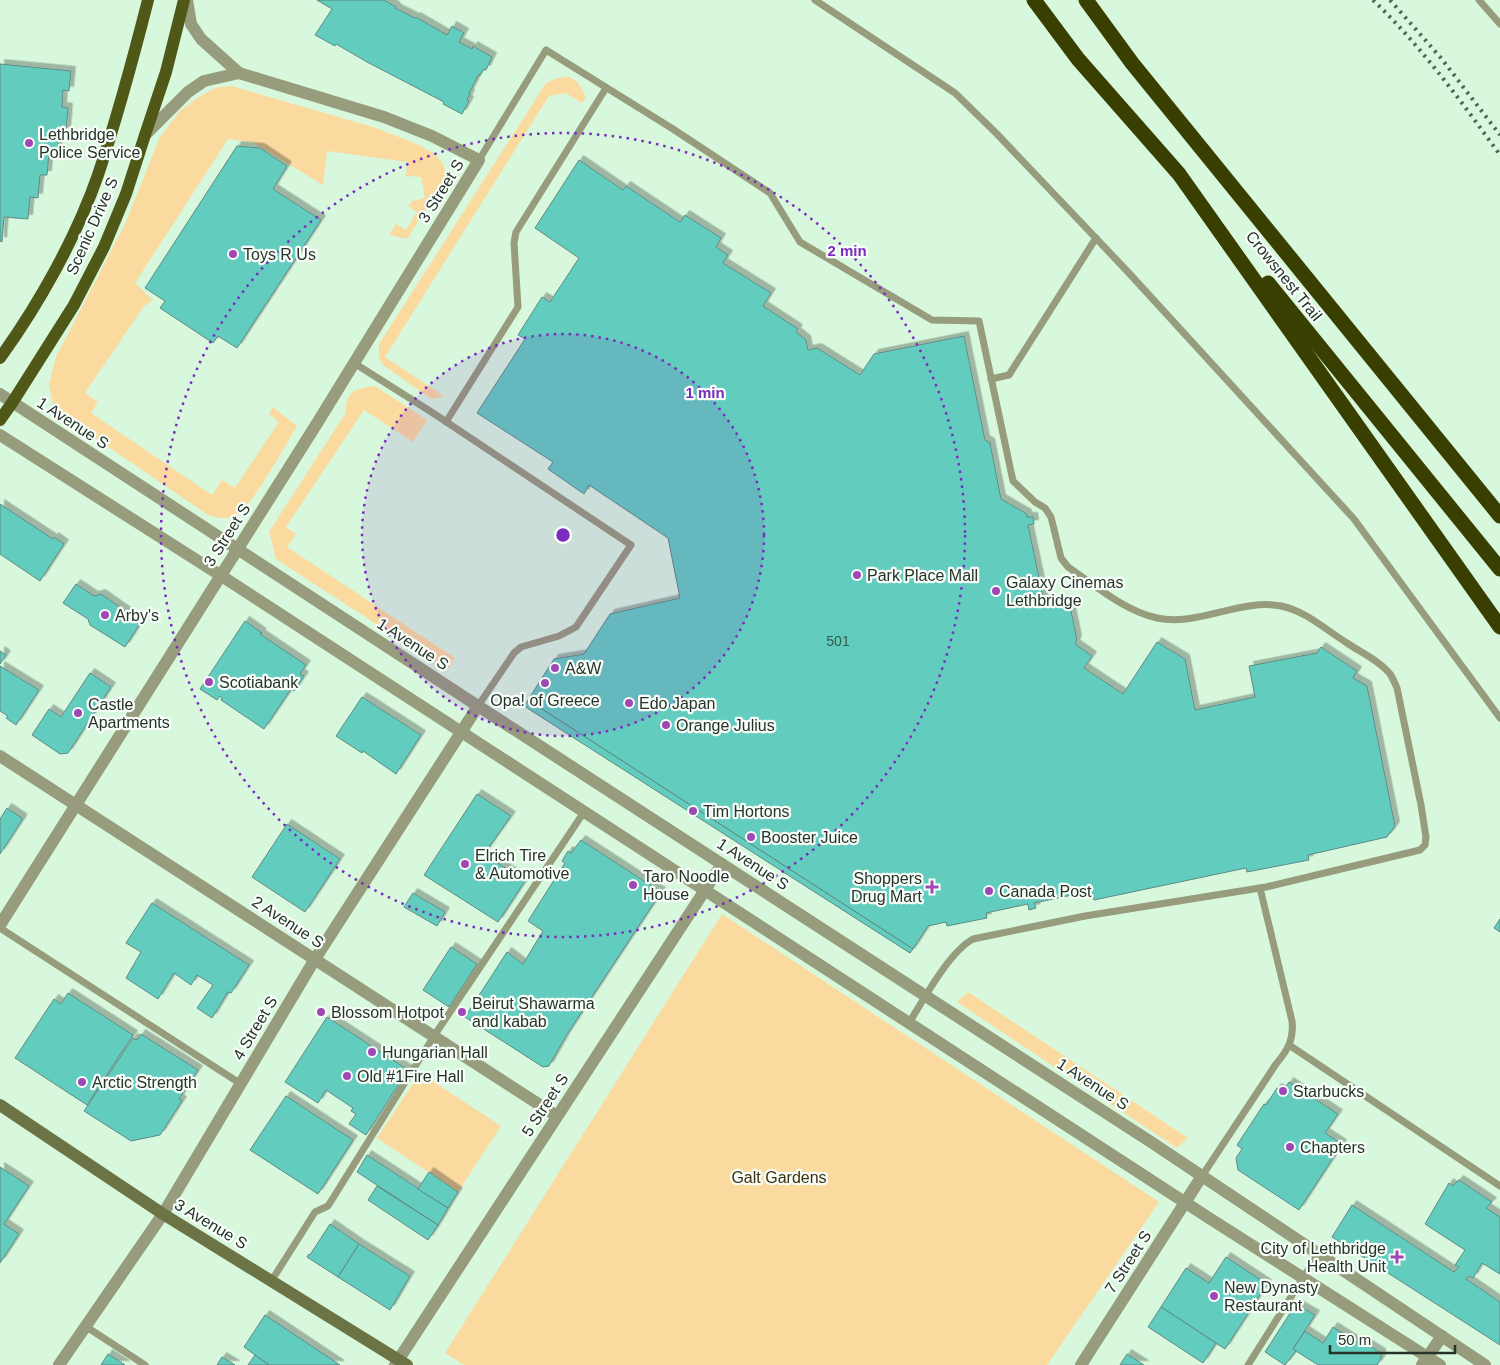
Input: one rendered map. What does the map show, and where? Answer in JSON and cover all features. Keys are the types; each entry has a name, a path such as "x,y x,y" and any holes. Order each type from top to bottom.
{"highway":[{"path":"1034,0 1078,59 1179,174 1500,627"},
{"name":"Crowsnest Trail","path":"1047,0 1179,174 1500,569"},
{"name":"Crowsnest Trail","path":"1086,0 1132,63 1500,516"},
{"path":"1094,0 1132,63"},
{"path":"1327,305 1500,500"}],"main road":[{"name":"Scenic Drive S","path":"0,358 18,334 52,274 76,226 97,176 136,50 148,0"},
{"name":"Scenic Drive S","path":"0,420 74,305 104,247 126,194 166,72 185,0"},
{"name":"3 Avenue S","path":"0,1105 163,1214 272,1280 401,1363"}],"street":[{"path":"185,0 191,24 202,40 239,74 384,117 432,136 479,160"},
{"path":"145,135 188,92 204,81 239,74"},
{"name":"3 Street S","path":"0,926 238,549 479,160"},
{"name":"1 Avenue S","path":"0,394 1202,1176 1485,1365"},
{"path":"0,435 220,575 1185,1203 1303,1276 1424,1361 1440,1365"},
{"name":"4 Street S","path":"59,1365 163,1214 315,959 478,706"},
{"name":"2 Avenue S","path":"0,756 557,1116"},
{"name":"5 Street S","path":"401,1363 557,1116 722,864"},
{"name":"7 Street S","path":"1081,1365 1202,1176"},
{"path":"1424,1361 1442,1336"}],"lane":[{"path":"815,0 961,97 1096,238 1354,518 1500,718"},
{"path":"1479,0 1500,24"},
{"path":"479,160 546,50 770,193 800,242 932,320 979,321 1013,481 1045,508 1051,517 1061,558 1068,567 1131,609 1156,618 1169,620 1190,618 1258,606 1280,606 1300,612 1377,663 1390,675 1396,688 1421,805 1426,837 1425,845 1420,850 1260,888 1085,916 973,938 961,947 909,1023"},
{"path":"446,422 517,311 519,300 514,242 516,232 606,88"},
{"path":"991,379 1009,375 1096,238"},
{"path":"354,363 630,545 576,627 559,636 521,647 514,653 478,706"},
{"path":"272,1280 315,1212 328,1206 434,1036 584,812"},
{"path":"1202,1176 1289,1046 1293,1032 1260,888"},
{"path":"0,926 241,1084"},
{"path":"1289,1046 1500,1186"},
{"path":"1248,1365 1318,1254"},
{"path":"85,1326 145,1365"}],"green space":[{"path":"568,77 577,82 586,97 582,103 566,93 549,96 385,357 444,396 434,399 430,398 383,365 379,358 379,344 546,83 558,78"},
{"path":"232,86 376,128 419,145 435,154 443,164 446,173 443,182 407,239 389,235 396,224 406,230 417,212 408,206 412,201 425,198 421,177 406,176 407,162 327,151 323,185 252,142 228,139 135,283 153,300 144,306 85,393 98,402 91,413 212,495 222,480 235,488 279,422 269,414 273,407 297,426 250,502 235,516 218,518 208,515 63,416 53,405 49,385 56,357 125,224 160,137 180,111 200,96 218,87"},
{"path":"375,386 427,420 413,442 364,410 286,527 296,534 287,547 455,658 447,670 276,559 269,532 345,414 347,400 352,392 361,388"},
{"name":"Galt Gardens","path":"722,914 1159,1202 1047,1365 464,1365 445,1353"},
{"path":"968,992 1188,1138 1177,1148 957,1002"},
{"path":"420,1073 501,1126 458,1192 377,1138"}],"building":[{"path":"317,0 384,0 395,8 416,17 447,35 452,26 464,33 459,42 472,49 473,46 492,57 486,70 484,69 479,74 469,93 467,100 469,101 462,114 443,104 444,102 336,44 335,46 315,35 332,9"},
{"name":"Lethbridge Police Service","path":"0,64 71,71 69,91 63,90 62,107 68,108 66,132 59,131 57,154 49,153 47,175 40,175 38,198 30,197 28,219 4,217 2,242 0,241"},
{"name":"Toys R Us","path":"237,146 260,148 287,166 273,189 321,220 237,348 218,336 213,343 160,308 165,301 145,288"},
{"name":"Park Place Mall","path":"579,160 623,190 626,186 680,222 685,215 721,238 716,247 728,255 723,263 771,293 763,306 798,329 796,332 806,340 808,350 817,348 860,375 874,354 964,336 985,440 990,443 1001,499 1027,514 1027,517 1033,517 1034,524 1028,525 1045,606 1069,601 1077,640 1075,644 1092,656 1084,668 1123,694 1157,642 1185,659 1195,710 1255,697 1249,666 1317,653 1321,647 1357,671 1353,678 1367,686 1395,826 1387,837 1308,855 1309,860 1247,872 1246,868 1094,900 1091,891 1034,903 1036,908 1029,910 1028,904 986,913 987,918 947,926 946,922 928,926 913,949 528,700 554,659 584,654 610,614 680,598 668,538 589,485 584,494 548,469 553,462 477,413 525,339 518,335 542,297 550,302 579,258 535,228"},
{"path":"0,504 53,539 54,537 64,544 40,581 0,554"},
{"name":"Arby's","path":"76,584 94,596 101,594 141,622 125,647 90,625 88,619 63,603"},
{"path":"245,621 262,633 260,634 306,665 300,674 304,676 294,691 291,689 264,729 221,700 220,696 217,700 200,689"},
{"path":"0,651 6,655 0,664"},
{"path":"0,666 39,690 16,725 6,718 8,716 0,711"},
{"name":"Castle Apartments","path":"90,673 111,687 68,753 60,754 32,735 49,709 61,717"},
{"path":"362,697 421,735 396,774 363,751 362,753 336,736"},
{"path":"528,700 913,949 910,953 524,706"},
{"name":"Elrich Tire & Automotive","path":"477,794 511,816 484,854 525,881 498,922 424,875"},
{"path":"7,808 22,818 22,820 0,854 0,819"},
{"path":"287,824 340,859 305,912 252,877"},
{"path":"581,840 661,892 566,1036 549,1066 543,1067 465,1017 507,952 523,964 543,931 528,921 565,863 562,861 568,851 571,853"},
{"path":"413,893 445,912 437,926 404,907"},
{"path":"152,903 249,965 231,993 228,992 212,1018 197,1008 213,985 197,975 191,985 174,973 158,999 126,978 141,952 126,943"},
{"path":"1500,919 1500,932 1494,928"},
{"path":"451,947 477,964 449,1007 423,990"},
{"path":"68,993 133,1035 87,1105 15,1058 54,999 61,1004"},
{"name":"Old #1Fire Hall","path":"327,1017 408,1070 366,1135 349,1124 356,1114 351,1111 353,1108 326,1090 318,1103 285,1082"},
{"path":"141,1034 198,1070 179,1099 182,1101 160,1135 131,1141 84,1111 133,1038 137,1040"},
{"name":"Chapters","path":"1289,1082 1338,1114 1325,1133 1342,1144 1299,1210 1238,1170 1236,1158 1242,1149 1237,1145 1264,1104 1266,1105 1277,1088 1283,1091"},
{"path":"286,1096 353,1140 318,1194 250,1150"},
{"path":"367,1155 448,1208 438,1225 357,1172"},
{"path":"0,1167 29,1186 4,1224 19,1234 0,1263"},
{"path":"429,1172 458,1192 448,1208 418,1189"},
{"name":"City of Lethbridge Health Unit","path":"1459,1180 1492,1202 1486,1208 1500,1217 1500,1274 1482,1263 1473,1278 1469,1276 1466,1279 1500,1302 1500,1345 1332,1237 1352,1205 1454,1272 1459,1267 1455,1265 1465,1250 1425,1224 1449,1183 1453,1186"},
{"path":"377,1186 438,1225 428,1240 368,1200"},
{"path":"330,1224 359,1244 338,1277 307,1257"},
{"path":"359,1244 410,1276 390,1310 338,1277"},
{"name":"New Dynasty Restaurant","path":"1226,1257 1267,1284 1225,1349 1161,1307 1186,1268 1209,1283"},
{"path":"1296,1304 1315,1315 1293,1349 1296,1351 1285,1365 1265,1352"},
{"path":"1161,1307 1216,1343 1203,1363 1148,1327"},
{"path":"265,1315 340,1365 269,1365 244,1347"},
{"path":"1333,1327 1363,1346 1365,1343 1381,1353 1381,1359 1377,1365 1318,1365 1293,1349 1305,1331 1323,1343"},
{"path":"108,1354 125,1365 101,1365"},
{"path":"1127,1354 1144,1365 1120,1365"},
{"path":"255,1355 269,1365 248,1365"},
{"path":"222,1357 235,1365 217,1365"}],"railway":[{"path":"1373,0 1424,55 1500,155"},
{"path":"1390,0 1441,58 1500,135"}],"place":[{"name":"Lethbridge Police Service","path":"29,143"},
{"name":"Toys R Us","path":"233,254"},
{"name":"Park Place Mall","path":"857,575"},
{"name":"Galaxy Cinemas Lethbridge","path":"996,591"},
{"name":"Arby's","path":"105,615"},
{"name":"A&W","path":"555,668"},
{"name":"Scotiabank","path":"209,682"},
{"name":"Opa! of Greece","path":"545,683"},
{"name":"Edo Japan","path":"629,703"},
{"name":"Castle Apartments","path":"78,713"},
{"name":"Orange Julius","path":"666,725"},
{"name":"Tim Hortons","path":"693,811"},
{"name":"Booster Juice","path":"751,837"},
{"name":"Elrich Tire & Automotive","path":"465,864"},
{"name":"Taro Noodle House","path":"633,885"},
{"name":"Shoppers Drug Mart","path":"932,887"},
{"name":"Canada Post","path":"989,891"},
{"name":"Blossom Hotpot","path":"321,1012"},
{"name":"Beirut Shawarma and kabab","path":"462,1012"},
{"name":"Hungarian Hall","path":"372,1052"},
{"name":"Old #1Fire Hall","path":"347,1076"},
{"name":"Arctic Strength","path":"82,1082"},
{"name":"Starbucks","path":"1283,1091"},
{"name":"Chapters","path":"1290,1147"},
{"name":"City of Lethbridge Health Unit","path":"1397,1257"},
{"name":"New Dynasty Restaurant","path":"1214,1296"}]}
